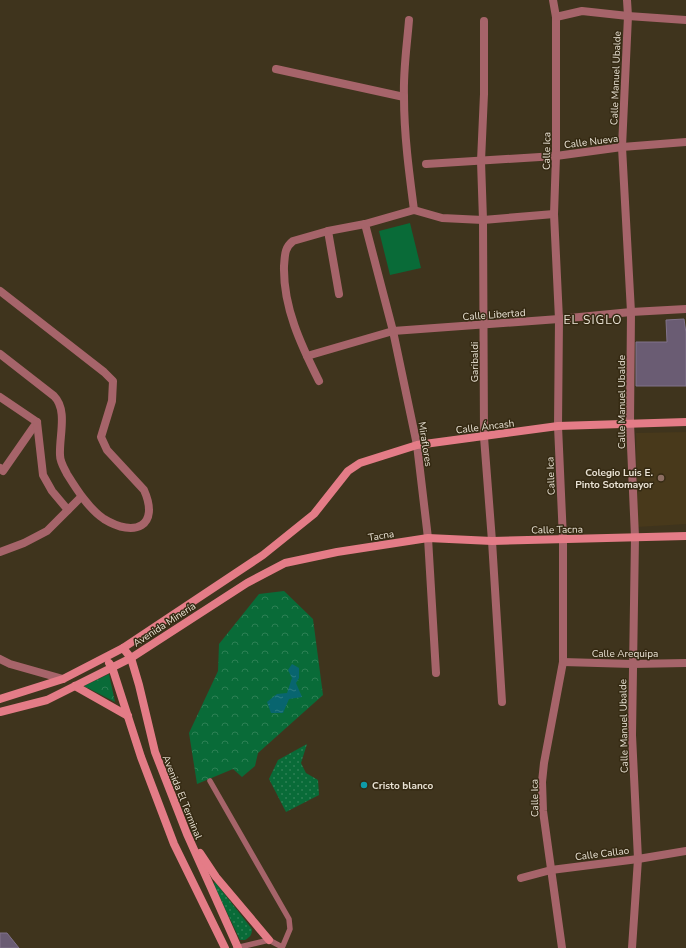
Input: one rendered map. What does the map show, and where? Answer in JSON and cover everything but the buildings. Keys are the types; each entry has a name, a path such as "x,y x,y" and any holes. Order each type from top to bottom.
{"main road":[{"name":"Calle Áncash","path":"314,514 339,480 348,471 360,463 417,445 558,426 686,422"},
{"name":"Avenida Minería","path":"0,699 63,679 123,648 264,555 314,514"},
{"name":"Calle Tacna","path":"428,538 492,540 686,536"},
{"name":"Tacna","path":"337,552 428,538"},
{"name":"Avenida Minería","path":"0,712 47,700 131,658 246,583 285,563 337,552"},
{"name":"Avenida El Terminal","path":"123,648 131,658 155,752 187,834 238,948"},
{"path":"105,657 112,667 141,757 174,844 225,948"},
{"path":"76,686 128,716"},
{"path":"141,757 155,752"},
{"path":"187,834 216,877 268,940"}],"street":[{"name":"Calle Ica","path":"553,0 556,17 556,156 554,214 559,320 558,426 562,539 563,662 544,763 542,782 543,811 550,870 562,948"},
{"name":"Calle Manuel Ubalde","path":"627,0 628,16 622,147 631,312 630,423 635,537 632,735 638,859 632,948"},
{"path":"556,17 582,12 686,20"},
{"path":"409,20 405,58 404,97 408,160 414,210"},
{"name":"Garibaldi","path":"484,21 484,94 481,161 484,220 484,437 502,702"},
{"path":"276,69 404,97"},
{"name":"Calle Nueva","path":"426,164 556,156 622,147 686,142"},
{"path":"319,381 291,319 284,282 285,251 288,244 293,241 328,231 366,224 414,210 442,218 484,220 554,214"},
{"name":"Miraflores","path":"366,224 393,331 417,445 428,538 436,673"},
{"path":"328,231 339,294"},
{"path":"0,291 104,372 113,381 112,401 101,437 107,450 144,490 150,509 146,520 139,528 128,529 119,527 103,518 81,497 61,460 61,407 59,401 21,369 0,354"},
{"name":"Calle Libertad","path":"307,356 393,331 559,320 631,312 686,309"},
{"path":"0,397 37,422 43,475 52,491 68,510"},
{"path":"1,471 37,422"},
{"path":"0,552 24,543 47,531 81,497"},
{"path":"0,659 10,664 63,679"},
{"name":"Calle Arequipa","path":"563,662 632,664 686,663"},
{"name":"Calle Callao","path":"521,878 550,870 638,859 686,851"}],"lane":[{"path":"210,782 289,919 290,929 282,948 268,940 238,948"}],"shaded area":[{"name":"Colegio Luis E. Pinto Sotomayor","path":"686,432 686,524 637,527 636,433"}],"green space":[{"path":"410,223 421,268 390,275 379,231"},
{"path":"284,591 313,619 323,695 258,753 255,766 242,777 233,769 197,784 189,733 218,671 219,644 259,594"},
{"path":"109,674 115,702 84,686"},
{"path":"307,744 301,763 306,773 318,780 319,795 286,812 269,779 278,760"},
{"path":"215,882 252,929 252,933 245,940 240,940 215,887"}],"water":[{"path":"292,664 299,668 299,678 296,683 302,697 289,699 283,713 271,713 267,702 277,694 287,693 292,678 288,670"}],"place":[{"name":"Colegio Luis E. Pinto Sotomayor","path":"661,478"},
{"name":"Cristo blanco","path":"364,785"}],"district":[{"name":"EL SIGLO","path":"593,320"}]}
